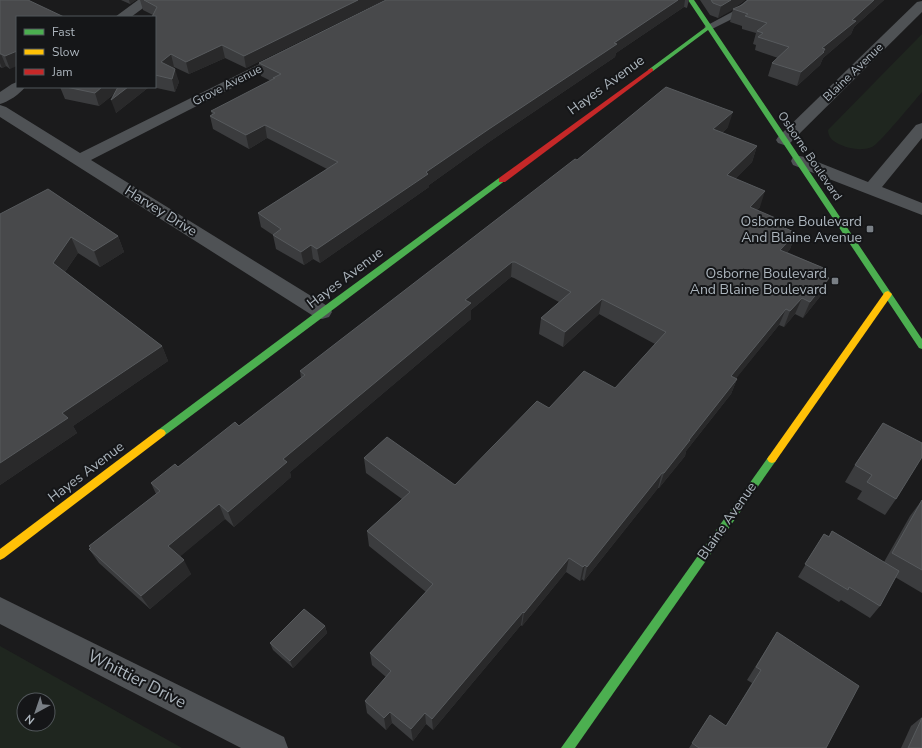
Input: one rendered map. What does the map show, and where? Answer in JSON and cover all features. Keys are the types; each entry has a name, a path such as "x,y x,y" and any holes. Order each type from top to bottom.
{"street":[{"path":"123,16 147,0"},
{"name":"Osborne Boulevard","path":"691,0 922,346"},
{"name":"Blaine Avenue","path":"784,140 922,5"},
{"name":"Hayes Avenue","path":"0,554 322,312 709,27"},
{"name":"Grove Avenue","path":"78,160 297,50"},
{"path":"0,99 16,88"},
{"name":"Harvey Drive","path":"0,110 322,312"},
{"path":"871,189 922,128"},
{"path":"799,161 922,209"},
{"name":"Blaine Avenue","path":"567,748 888,294"},
{"name":"Whittier Drive","path":"0,610 273,748"}],"lane":[{"path":"709,27 735,14 753,0"}],"shaded area":[{"path":"922,34 922,92 889,131 872,147 864,149 848,148 834,141 830,137 828,130"},
{"path":"0,646 182,748 0,748"}],"building":[{"path":"0,0 28,0 62,16 16,16 16,51 5,56 0,54"},
{"path":"144,0 358,0 244,56 222,45 186,62 171,54 161,62 175,69 172,79 156,75 156,16 152,16 157,7"},
{"path":"386,0 678,0 614,43 617,44 426,172 428,174 317,249 311,245 301,252 273,235 281,229 258,213 338,162 265,125 246,135 210,116 215,113 211,111 281,74 259,63"},
{"path":"711,0 731,0 721,6 713,3"},
{"path":"748,0 874,0 852,20 856,21 822,48 825,49 824,52 801,72 772,63 789,47 758,37 763,33 757,31 767,23 745,16 748,14 733,9 742,5"},
{"path":"666,87 733,112 713,129 757,146 727,175 765,191 750,207 780,220 776,224 796,233 780,250 826,269 821,275 829,278 810,302 802,298 790,311 786,309 731,376 737,379 690,440 587,567 585,565 583,567 569,558 524,613 523,612 432,719 425,713 411,729 390,712 384,718 365,701 391,671 370,653 433,584 367,531 410,492 364,458 387,437 455,485 537,401 549,408 584,371 615,388 666,332 602,299 565,332 541,318 571,292 515,262 512,262 465,300 471,303 283,459 287,462 228,512 219,504 168,546 184,560 141,596 89,549 91,548 89,546 160,491 151,483 175,464 178,467 235,422 239,426 305,375 300,371 575,159 577,160"},
{"path":"71,88 101,88 95,93"},
{"path":"117,88 127,88 111,100"},
{"path":"48,189 118,236 94,251 71,237 53,263 162,346 62,413 68,418 0,463 0,214"},
{"path":"883,423 922,443 922,457 896,499 867,482 872,475 855,465"},
{"path":"922,500 922,570 892,553"},
{"path":"832,531 899,571 880,606 849,587 848,590 805,564 824,534 829,537"},
{"path":"304,609 325,626 290,661 270,643"},
{"path":"777,632 859,686 826,748 699,748 692,743 710,715 726,726 761,670 756,667"},
{"path":"922,718 922,748 908,748"}],"traffic: fast":[{"path":"691,0 922,346"},
{"path":"651,70 709,27"},
{"path":"161,433 322,312 502,180"},
{"path":"567,748 772,459"}],"traffic: slow":[{"path":"772,459 888,294"},
{"path":"0,555 161,433"}],"traffic: jam":[{"path":"502,180 651,70"}],"place":[{"name":"Osborne Boulevard And Blaine Avenue","path":"870,229"},
{"name":"Osborne Boulevard And Blaine Boulevard","path":"835,281"}]}
